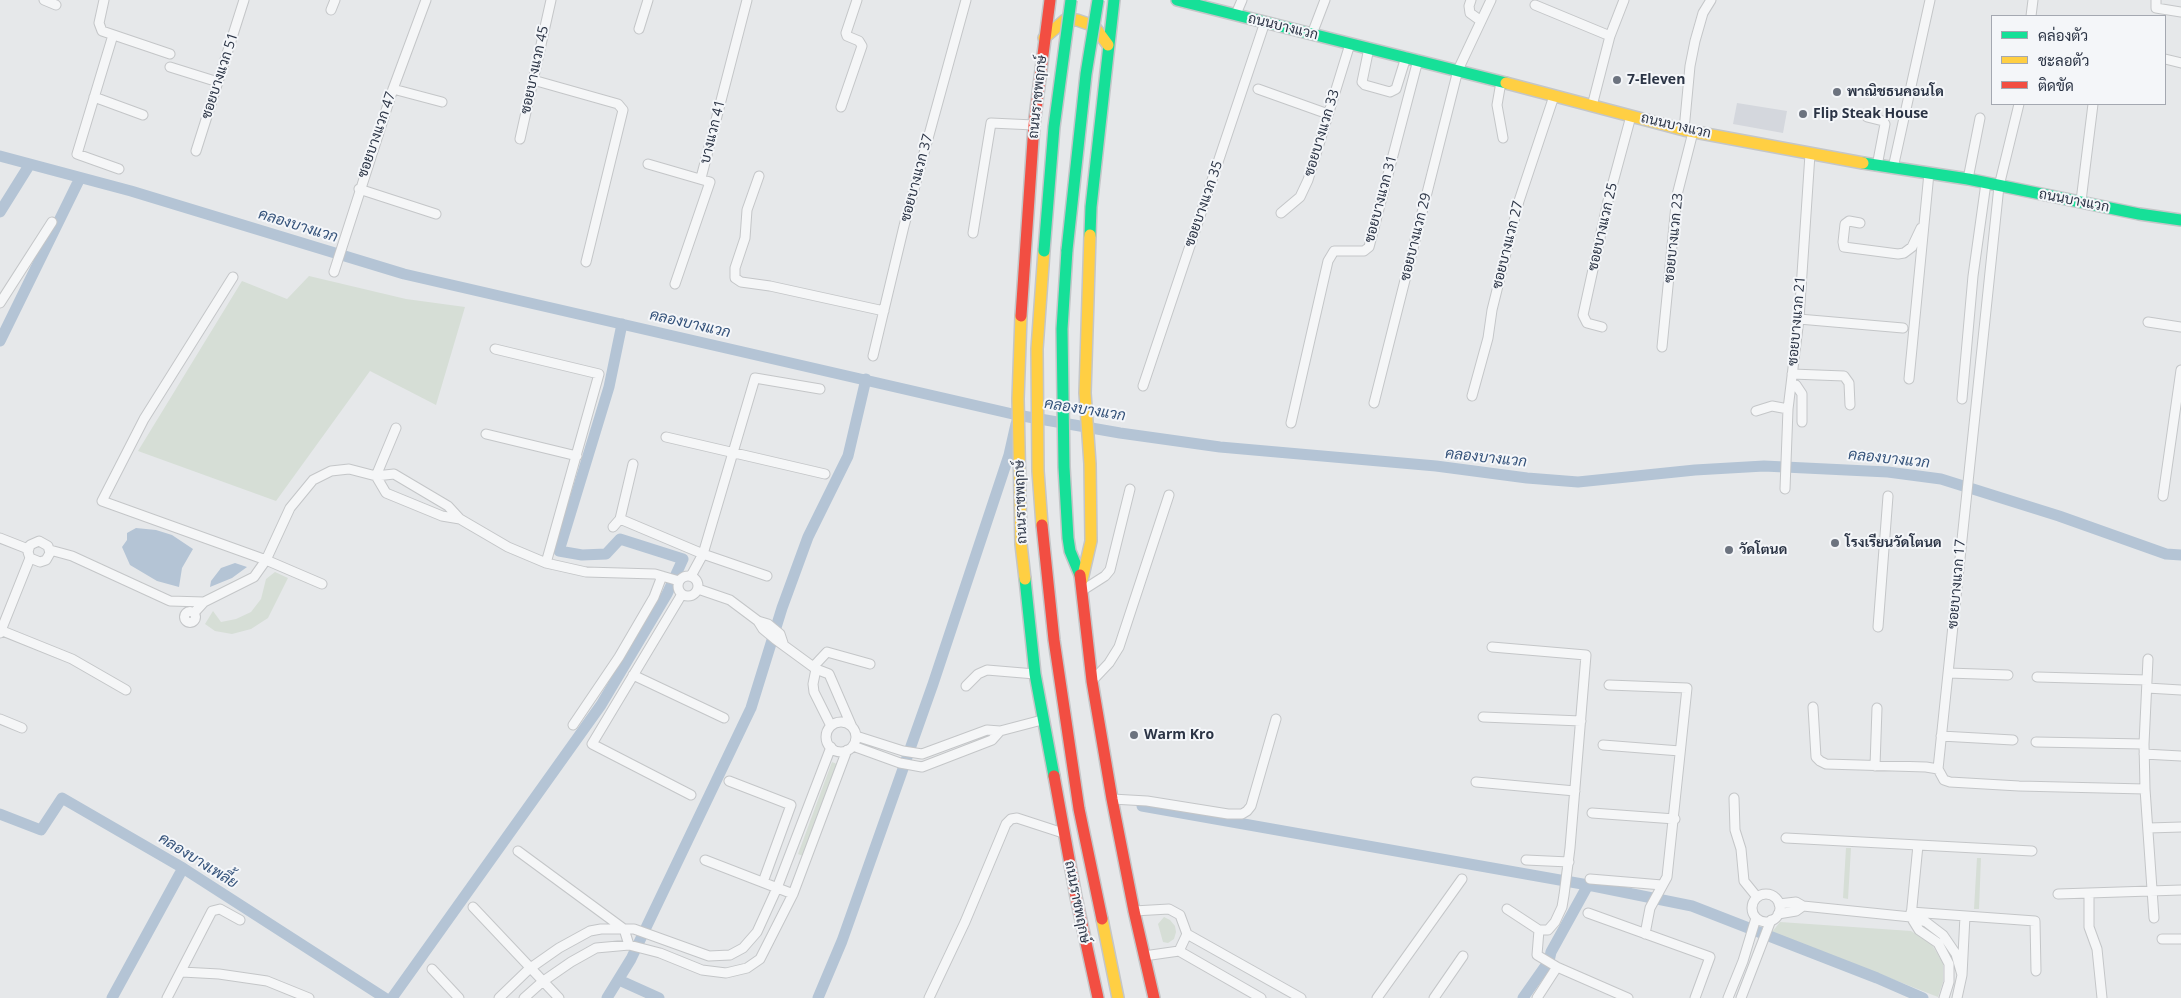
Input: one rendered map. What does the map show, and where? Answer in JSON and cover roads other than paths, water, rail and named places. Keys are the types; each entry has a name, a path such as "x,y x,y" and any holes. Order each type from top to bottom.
{"main road":[{"name":"ถนนราชพฤกษ์","path":"1050,0 1034,126 1022,284 1018,399 1021,544 1034,674 1098,998"},
{"name":"ถนนราชพฤกษ์","path":"1071,0 1054,127 1037,349 1038,470 1042,540 1065,721 1081,818 1118,998"},
{"path":"1098,0 1086,74 1067,250 1062,329 1064,466 1069,545 1082,585 1092,681 1112,799 1134,911 1154,998"},
{"path":"1082,585 1091,541 1090,464 1085,394 1091,207 1114,0"},
{"name":"ถนนบางแวก","path":"1177,0 1458,70 1688,131 1877,166 1968,179 2139,214 2181,220"},
{"path":"1044,38 1065,20 1077,20 1094,26 1108,45"}],"street":[{"path":"44,0 56,5"},
{"path":"104,0 99,27 102,31 170,54"},
{"name":"ซอยบางแวก 51","path":"196,152 244,0"},
{"path":"332,10 335,0"},
{"name":"ซอยบางแวก 47","path":"334,272 393,89 426,0"},
{"name":"ซอยบางแวก 45","path":"520,139 550,0"},
{"path":"639,29 648,0"},
{"name":"บางแวก 41","path":"675,284 710,182 701,178 747,0"},
{"path":"841,107 862,46 859,41 846,36 858,0"},
{"name":"ซอยบางแวก 37","path":"873,356 904,226 966,0"},
{"path":"1236,14 1242,0"},
{"path":"1312,34 1325,0"},
{"path":"1472,0 1469,6 1470,13 1481,21"},
{"name":"ซอยบางแวก 29","path":"1374,403 1458,70 1491,0"},
{"path":"1592,106 1610,36 1624,0"},
{"name":"ซอยบางแวก 23","path":"1662,347 1677,195 1688,131 1690,66 1694,40 1703,13 1711,0"},
{"path":"2031,15 2033,0"},
{"path":"1893,168 1927,2"},
{"path":"1535,5 1610,36"},
{"path":"2155,8 2181,12"},
{"name":"ซอยบางแวก 35","path":"1143,386 1265,22"},
{"path":"114,35 77,154 119,169"},
{"name":"ซอยบางแวก 33","path":"1280,212 1295,203 1304,190 1350,44"},
{"path":"1369,48 1362,82 1365,85 1390,92 1396,88 1406,57"},
{"path":"2166,58 2181,63"},
{"name":"ซอยบางแวก 31","path":"1292,423 1328,262 1334,251 1364,251 1369,247 1418,60"},
{"path":"170,67 218,82"},
{"path":"533,80 618,104 623,110 586,262"},
{"path":"1501,82 1497,105 1503,138"},
{"path":"393,89 442,102"},
{"path":"1258,89 1328,114"},
{"name":"ซอยบางแวก 27","path":"1472,396 1488,338 1492,310 1519,201 1554,96"},
{"path":"94,97 143,115"},
{"name":"ซอยบางแวก 17","path":"1938,769 1999,186 2019,105"},
{"path":"2082,201 2093,105"},
{"name":"ซอยบางแวก 25","path":"1602,327 1587,323 1584,315 1608,201 1631,116"},
{"path":"1867,117 1882,121 1885,124 1877,166"},
{"path":"1968,179 1980,118"},
{"path":"973,233 991,123 1034,126"},
{"name":"ซอยบางแวก 21","path":"1785,488 1788,409 1799,319 1810,154"},
{"path":"648,164 701,178"},
{"path":"1909,379 1929,174"},
{"path":"760,176 747,210 745,238 735,268 735,278 741,282 770,286 884,311"},
{"path":"1962,399 1971,294 1986,183"},
{"path":"360,189 436,214"},
{"path":"1860,223 1848,221 1845,224 1844,247 1898,254 1904,253 1912,247 1923,221"},
{"path":"0,303 52,222"},
{"path":"233,277 144,419 102,501 266,560 322,584"},
{"path":"1799,319 1903,328"},
{"path":"2148,322 2181,327"},
{"path":"495,349 599,374 546,563"},
{"path":"2163,496 2181,370"},
{"path":"1792,374 1844,376 1849,383 1850,406"},
{"path":"691,576 703,554 731,453 755,378 820,389"},
{"path":"1791,385 1796,385 1802,394 1802,422"},
{"path":"1756,411 1772,406 1788,409"},
{"path":"2175,412 2181,421"},
{"path":"376,476 396,428"},
{"path":"486,434 576,456"},
{"path":"666,438 825,474"},
{"path":"613,527 620,520 633,464"},
{"path":"126,690 72,660 0,631 30,558 28,549 32,543 39,541 46,543 50,550 89,563 170,601 184,615 185,620 190,622 195,619 194,613 204,602 254,577 266,560 290,508 313,480 331,472 349,469 376,476 394,474 448,506 460,519 508,547 546,563 586,572 618,572 662,576 679,581"},
{"path":"376,476 386,493 442,516 460,519"},
{"path":"406,502 414,485"},
{"path":"1082,585 1106,576 1110,570 1130,489"},
{"path":"1092,681 1109,663 1119,647 1169,495"},
{"path":"1878,627 1888,496"},
{"path":"620,520 703,554 768,576"},
{"path":"0,538 28,549"},
{"path":"30,558 36,562 43,562 48,557 50,550"},
{"path":"573,725 619,657 654,597 662,576"},
{"path":"691,576 698,583 698,589 691,596 682,594 678,588 679,581 684,577 691,576"},
{"path":"698,589 730,600 758,621 763,629 814,668 829,674 856,736 903,751 922,754 987,730 1000,731 1042,720"},
{"path":"682,594 592,744 691,795"},
{"path":"170,601 204,602"},
{"path":"1492,648 1586,655 1569,862 1562,907 1555,922 1548,930 1539,930 1507,909"},
{"path":"870,664 827,652 814,668 814,692 831,726 827,739 831,747 840,752 850,748 900,763 922,767 992,740 1000,731"},
{"path":"2148,659 2144,754 2154,918"},
{"path":"966,686 978,674 987,670 1034,674"},
{"path":"1948,673 2008,675"},
{"path":"633,675 724,718"},
{"path":"2037,677 2147,684 2181,690"},
{"path":"1609,685 1687,688 1675,819 1667,877 1650,908 1645,934"},
{"path":"1813,707 1816,757 1826,764 1926,767 1938,769 1944,780 1950,782 2019,786 2145,789"},
{"path":"1875,766 1877,708"},
{"path":"1483,717 1581,721"},
{"path":"0,719 22,728"},
{"path":"1112,799 1147,801 1228,814 1242,814 1251,806 1276,719"},
{"path":"831,726 839,722 852,727"},
{"path":"524,998 542,982 596,948 629,945 660,953 702,970 726,973 748,968 760,960 794,894 856,736"},
{"path":"1941,736 2013,740"},
{"path":"2036,742 2144,744"},
{"path":"1603,746 1680,751"},
{"path":"499,998 529,969 559,948 590,931 629,929 666,939 709,956 730,955 743,948 757,932 777,888 831,747"},
{"path":"2144,754 2181,756"},
{"path":"729,781 791,805 763,882"},
{"path":"1476,782 1575,791"},
{"path":"1734,798 1735,830 1741,849 1744,881 1757,897"},
{"path":"1592,813 1675,819"},
{"path":"929,998 965,922 1006,824 1011,819 1017,818 1064,833"},
{"path":"2149,828 2181,827"},
{"path":"1786,838 2032,851"},
{"path":"1918,845 1911,915 1919,930 1938,944 1949,964 1949,982 1944,998"},
{"path":"518,851 629,929"},
{"path":"705,860 794,894"},
{"path":"1526,860 1569,862"},
{"path":"1377,998 1462,879"},
{"path":"1590,879 1662,885"},
{"path":"2058,894 2181,890"},
{"path":"2090,893 2089,927 2097,950 2102,998"},
{"path":"1728,998 1743,961 1756,918 1752,909 1754,900 1757,897 1770,895 1779,904"},
{"path":"1779,904 1796,902 1802,906 1911,915 1965,916 2035,921 2036,971"},
{"path":"1778,914 1779,904"},
{"path":"1756,918 1763,921 1770,920 1778,914 1796,911 1802,906"},
{"path":"473,907 558,998"},
{"path":"167,998 212,911 220,908 240,920"},
{"path":"1134,911 1169,909 1180,915 1187,934 1301,998"},
{"path":"1588,913 1710,957 1695,998"},
{"path":"1911,915 1926,922 1943,935 1956,954 1962,975"},
{"path":"1957,998 1962,975 1965,916"},
{"path":"1741,998 1770,920"},
{"path":"629,929 629,945"},
{"path":"1539,930 1538,955 1556,967 1628,998"},
{"path":"1179,951 1187,934"},
{"path":"2162,939 2181,939"},
{"path":"1144,956 1179,951 1261,998"},
{"path":"1434,998 1463,956"},
{"path":"1537,998 1556,967"},
{"path":"432,969 459,998"},
{"path":"182,972 219,974 267,981 309,998"}],"water":[{"path":"136,528 156,530 172,535 193,549 182,568 179,587 157,581 130,565 122,547 127,540 127,533"},
{"path":"235,563 247,567 232,578 210,587 211,581 221,568"}],"waterway":[{"name":"คลองบางแวก","path":"0,156 131,191 404,274 1017,415 1120,433 1220,447 1436,466 1527,478 1578,482 1695,470 1764,466 1888,472 1941,479 2059,516 2166,554 2181,555"},
{"path":"0,212 30,164"},
{"path":"0,341 80,178"},
{"path":"392,998 601,705 667,594 683,559 620,539 606,554 582,555 559,551 609,387 622,324"},
{"path":"607,998 631,959 751,708 782,608 808,537 848,456 866,379"},
{"path":"818,998 842,941 933,684 1009,455 1016,424"},
{"name":"คลองบางเพลี้ย","path":"0,814 41,830 62,798 183,868 385,998"},
{"path":"1142,806 1588,885 1692,906 1877,978 1923,998"},
{"path":"112,998 183,868"},
{"path":"1523,998 1549,961 1551,952 1588,885"},
{"path":"619,980 659,998"}],"place":[{"name":"7-Eleven","path":"1617,80"},
{"name":"พาณิชธนคอนโด","path":"1837,92"},
{"name":"Flip Steak House","path":"1803,114"},
{"name":"โรงเรียนวัดโตนด","path":"1835,543"},
{"name":"วัดโตนด","path":"1729,550"},
{"name":"Warm Kro","path":"1134,735"}]}
